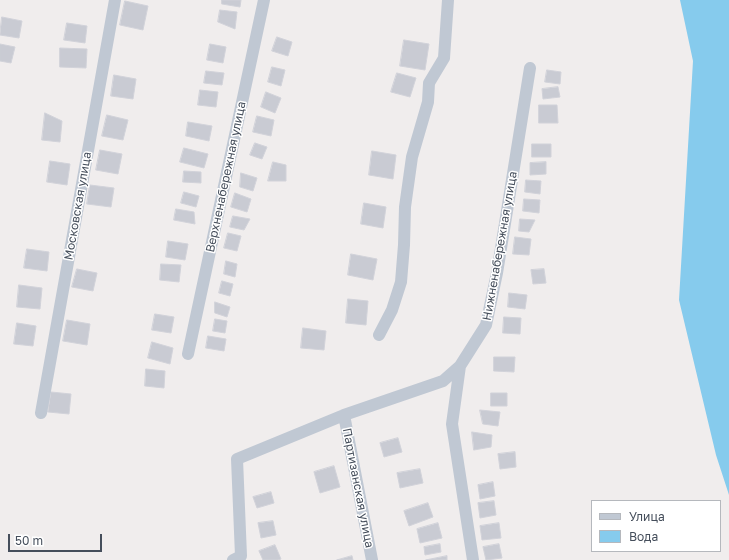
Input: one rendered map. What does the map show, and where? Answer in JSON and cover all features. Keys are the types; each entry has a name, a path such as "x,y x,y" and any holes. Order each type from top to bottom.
{"street":[{"name":"Московская улица","path":"41,413 115,0"},
{"name":"Верхненабережная улица","path":"188,354 264,0"},
{"path":"378,335 392,310 401,282 405,207 412,157 428,102 428,83 444,58 448,0"},
{"name":"Нижненабережная улица","path":"474,560 452,424 460,366 486,325 497,273 530,68"},
{"path":"233,560 241,556 237,459 344,415 443,381 460,366"},
{"name":"Партизанская улица","path":"344,415 372,560"}],"water":[{"path":"680,0 729,0 729,495 716,455 679,300 693,61"}],"building":[{"path":"222,0 241,0 240,7 222,4"},
{"path":"125,1 148,6 143,30 120,25"},
{"path":"220,10 237,12 235,29 218,22"},
{"path":"2,17 22,21 19,38 0,35"},
{"path":"67,23 87,26 85,43 64,40"},
{"path":"277,37 292,42 288,56 272,51"},
{"path":"404,40 429,44 425,70 400,66"},
{"path":"0,44 15,47 11,63 0,61"},
{"path":"210,44 226,47 223,63 207,60"},
{"path":"60,48 87,49 86,68 60,67"},
{"path":"272,67 285,70 281,86 268,82"},
{"path":"547,70 561,72 560,84 545,82"},
{"path":"206,71 224,73 222,85 204,83"},
{"path":"397,73 416,78 410,97 391,92"},
{"path":"114,75 136,79 133,99 111,96"},
{"path":"558,87 560,97 543,99 542,89"},
{"path":"200,90 218,92 216,107 198,105"},
{"path":"266,92 281,98 275,113 261,107"},
{"path":"539,105 557,105 558,123 539,123"},
{"path":"45,113 62,121 60,142 42,140"},
{"path":"107,115 128,120 123,140 102,136"},
{"path":"257,116 274,120 271,136 253,132"},
{"path":"188,122 212,126 209,141 186,136"},
{"path":"255,143 267,147 262,159 250,155"},
{"path":"532,144 551,144 551,157 532,157"},
{"path":"184,148 208,154 204,168 180,162"},
{"path":"100,150 122,154 118,174 96,170"},
{"path":"372,151 396,155 393,179 369,175"},
{"path":"50,161 70,164 67,185 47,182"},
{"path":"273,162 286,165 286,181 268,181"},
{"path":"546,162 546,174 530,175 530,163"},
{"path":"184,171 201,172 201,183 183,182"},
{"path":"241,173 257,178 253,191 240,187"},
{"path":"526,180 541,181 540,194 525,192"},
{"path":"90,185 114,188 111,207 87,204"},
{"path":"184,192 199,196 196,207 181,203"},
{"path":"235,193 251,199 247,212 231,207"},
{"path":"524,199 540,200 539,213 523,211"},
{"path":"364,203 386,207 383,228 361,224"},
{"path":"176,209 194,212 195,224 174,220"},
{"path":"233,216 250,219 244,230 230,227"},
{"path":"520,219 535,220 529,232 519,231"},
{"path":"228,233 241,236 237,251 224,248"},
{"path":"515,237 531,239 529,255 513,254"},
{"path":"168,241 188,244 185,260 166,257"},
{"path":"27,249 49,252 47,271 24,268"},
{"path":"351,254 377,259 373,280 348,275"},
{"path":"226,261 237,264 235,277 224,274"},
{"path":"161,264 181,265 179,282 160,280"},
{"path":"77,269 97,273 93,291 72,287"},
{"path":"544,269 546,283 533,284 531,270"},
{"path":"222,281 233,284 230,296 219,293"},
{"path":"19,285 42,288 40,309 17,307"},
{"path":"509,293 527,295 525,309 508,307"},
{"path":"348,299 368,301 366,325 346,323"},
{"path":"215,302 230,307 227,317 215,313"},
{"path":"155,314 174,317 171,333 152,330"},
{"path":"504,317 521,318 520,334 503,333"},
{"path":"215,319 227,321 225,333 213,331"},
{"path":"67,320 90,324 87,345 63,341"},
{"path":"17,323 36,326 33,346 14,344"},
{"path":"303,328 326,331 324,350 301,348"},
{"path":"208,336 226,339 224,351 206,348"},
{"path":"152,342 173,348 170,364 148,358"},
{"path":"494,357 515,357 514,372 494,371"},
{"path":"146,369 165,371 164,388 145,386"},
{"path":"51,392 71,394 69,414 48,412"},
{"path":"491,393 507,393 507,406 491,406"},
{"path":"480,410 500,412 498,426 483,424"},
{"path":"472,432 492,435 491,447 474,450"},
{"path":"398,438 402,452 384,457 380,443"},
{"path":"515,452 516,467 500,469 498,454"},
{"path":"334,466 340,487 320,493 314,472"},
{"path":"420,469 423,483 400,488 397,473"},
{"path":"493,482 495,496 480,499 478,485"},
{"path":"271,492 274,503 257,508 253,497"},
{"path":"494,501 496,515 480,518 478,503"},
{"path":"428,503 433,517 409,526 404,511"},
{"path":"273,521 276,535 261,538 258,523"},
{"path":"438,523 442,538 420,543 417,529"},
{"path":"499,523 501,538 482,540 480,526"},
{"path":"440,544 441,552 425,555 424,547"},
{"path":"499,544 502,558 486,560 483,547"},
{"path":"275,545 281,559 263,560 259,551"},
{"path":"352,556 353,560 337,560"},
{"path":"447,556 447,560 426,560"}]}
